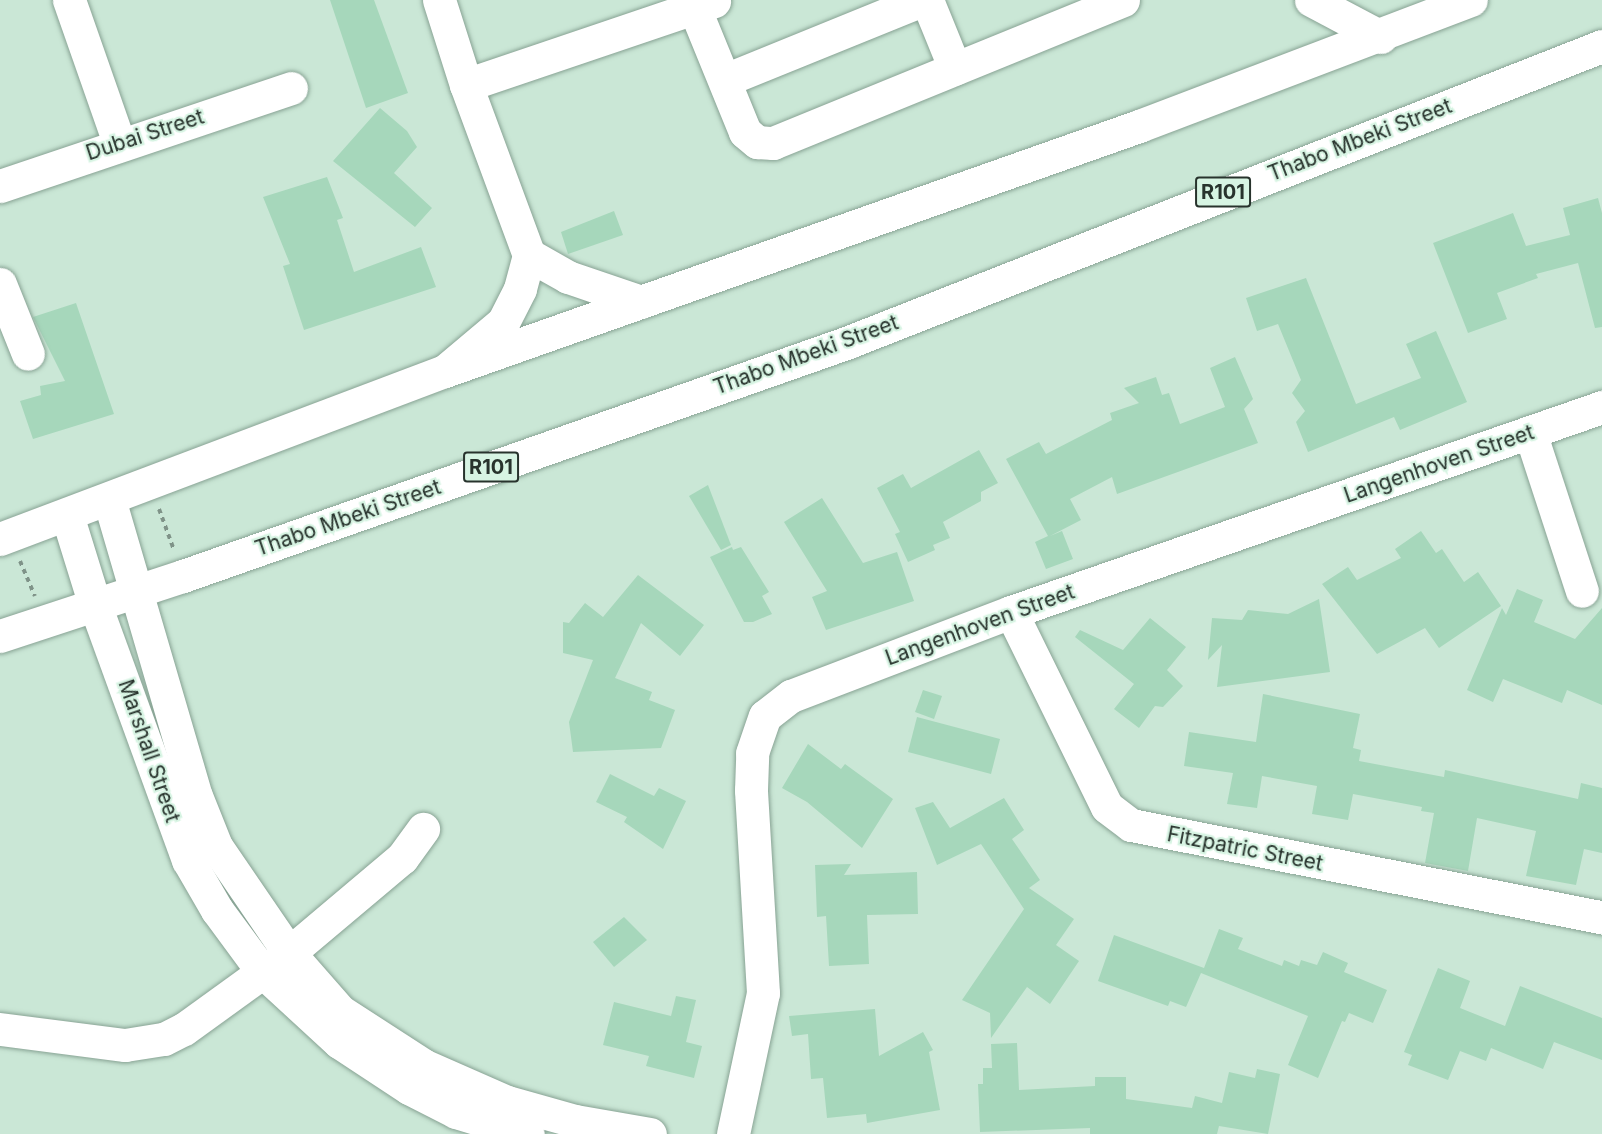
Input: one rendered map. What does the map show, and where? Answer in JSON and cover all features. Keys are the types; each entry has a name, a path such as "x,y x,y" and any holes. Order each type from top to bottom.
{"street":[{"path":"69,0 119,143"},
{"path":"439,0 466,85 529,255 520,289 503,322 445,371"},
{"path":"724,80 922,0"},
{"path":"927,0 955,69"},
{"path":"466,85 705,4 724,80 745,132 757,142 774,144 1123,0"},
{"path":"1311,0 1382,37"},
{"path":"4,537 445,371 1382,37 1471,0"},
{"name":"Thabo Mbeki Street","path":"0,636 94,602 183,576 846,343 1602,46"},
{"name":"Dubai Street","path":"0,186 119,143 291,88"},
{"path":"529,255 568,277 641,302"},
{"path":"0,284 28,354"},
{"name":"Langenhoven Street","path":"733,1134 763,993 751,790 752,753 765,717 790,696 1011,612 1602,407"},
{"path":"1530,432 1582,591"},
{"name":"Marshall Street","path":"109,499 179,742 216,846 276,962 339,1042 409,1088 456,1112 528,1134"},
{"name":"Marshall Street","path":"67,515 94,602 188,860 217,910 276,962 340,1011 423,1065 507,1102 575,1121 650,1134"},
{"name":"Fitzpatric Street","path":"1011,612 1102,798 1118,819 1131,825 1602,917"},
{"path":"0,1029 92,1042 148,1043 184,1029 276,962 402,858 423,829"}],"path":[{"path":"150,483 183,576"},
{"path":"4,537 45,620"}],"building":[{"path":"330,0 374,0 408,93 366,108"},
{"path":"380,108 407,131 417,147 394,173 432,208 415,227 333,161"},
{"path":"327,177 343,218 337,220 354,272 421,247 436,287 304,330 283,266 290,264 263,197"},
{"path":"1598,198 1602,213 1602,327 1595,328 1578,263 1536,274 1538,278 1497,293 1507,319 1468,333 1433,243 1513,213 1526,246 1570,235 1563,208"},
{"path":"614,211 623,235 568,254 561,232"},
{"path":"1306,278 1356,404 1421,378 1406,344 1436,331 1467,402 1400,430 1394,417 1308,452 1296,422 1305,411 1292,393 1301,380 1278,324 1257,331 1246,298"},
{"path":"76,303 114,414 33,439 20,401 41,395 40,386 65,381 33,317"},
{"path":"1235,357 1253,399 1244,409 1258,443 1117,494 1112,477 1070,499 1081,520 1050,536 1062,531 1073,559 1046,569 1035,542 1048,536 1006,459 1039,442 1046,454 1112,420 1110,413 1139,403 1124,388 1156,377 1162,395 1169,393 1180,424 1225,407 1210,368"},
{"path":"979,450 998,483 981,492 981,501 943,522 950,538 933,545 935,550 908,562 895,534 900,532 877,488 903,474 911,488"},
{"path":"708,485 731,545 721,550 689,496"},
{"path":"822,498 863,563 897,552 914,601 826,630 812,597 827,591 784,522"},
{"path":"1421,531 1436,553 1442,549 1464,582 1478,572 1501,606 1439,648 1425,628 1377,654 1322,584 1348,567 1357,580 1401,558 1395,549"},
{"path":"732,547 733,550 741,547 769,592 762,596 772,614 753,622 744,622 710,557"},
{"path":"638,575 704,625 680,656 641,623 615,678 652,692 649,700 675,710 661,748 573,752 569,722 593,660 563,653 563,622 569,623 585,603 603,617"},
{"path":"1517,589 1543,600 1534,622 1575,639 1602,608 1602,705 1567,690 1562,703 1503,679 1493,702 1467,690 1502,608 1506,615"},
{"path":"1319,599 1330,672 1217,687 1222,645 1208,660 1212,618 1242,620 1248,610 1288,614"},
{"path":"1150,618 1186,647 1167,670 1183,686 1163,707 1155,706 1139,728 1114,709 1134,684 1075,637 1080,630 1123,650"},
{"path":"923,690 942,696 934,719 915,712"},
{"path":"1263,694 1360,714 1353,748 1361,750 1359,761 1444,777 1445,770 1578,799 1581,783 1602,788 1602,853 1584,849 1576,885 1526,876 1536,831 1477,818 1468,871 1425,863 1434,813 1421,811 1422,807 1353,794 1348,820 1312,814 1317,786 1262,776 1257,808 1227,804 1233,773 1184,766 1189,732 1256,742"},
{"path":"917,717 1000,739 991,774 908,752"},
{"path":"808,744 841,769 845,764 893,799 862,848 807,802 782,788"},
{"path":"610,774 654,796 659,788 686,801 663,849 624,822 627,817 596,802"},
{"path":"1004,798 1024,830 1012,839 1040,880 1029,888 1074,919 1056,945 1079,961 1050,1004 1027,987 991,1038 990,1013 962,1000 1024,909 981,844 937,865 915,808 933,802 950,828"},
{"path":"851,864 844,875 917,872 918,914 867,915 869,964 829,966 826,916 817,917 815,865"},
{"path":"624,917 647,940 614,967 593,942"},
{"path":"1219,929 1243,938 1238,949 1282,966 1284,960 1299,966 1301,960 1317,965 1323,952 1348,963 1344,972 1387,990 1373,1023 1349,1013 1345,1022 1342,1021 1318,1078 1288,1065 1308,1016 1201,973 1186,1007 1170,1001 1168,1006 1098,981 1114,935 1204,968"},
{"path":"1438,968 1470,981 1460,1008 1505,1026 1520,986 1602,1018 1602,1060 1554,1042 1543,1069 1491,1048 1486,1061 1460,1051 1448,1080 1408,1065 1412,1055 1404,1052"},
{"path":"676,996 696,1000 686,1042 702,1046 694,1078 646,1066 649,1056 603,1045 614,1002 671,1016"},
{"path":"875,1009 879,1056 923,1032 933,1050 929,1052 940,1110 867,1123 866,1114 827,1118 823,1078 811,1079 808,1034 792,1036 789,1016"},
{"path":"1017,1043 1019,1090 1095,1086 1095,1077 1126,1077 1126,1099 1192,1108 1195,1096 1222,1103 1229,1072 1255,1078 1257,1069 1280,1074 1268,1134 1219,1126 1217,1134 1090,1134 1090,1128 980,1132 978,1084 983,1084 983,1068 992,1068 991,1044"}]}
